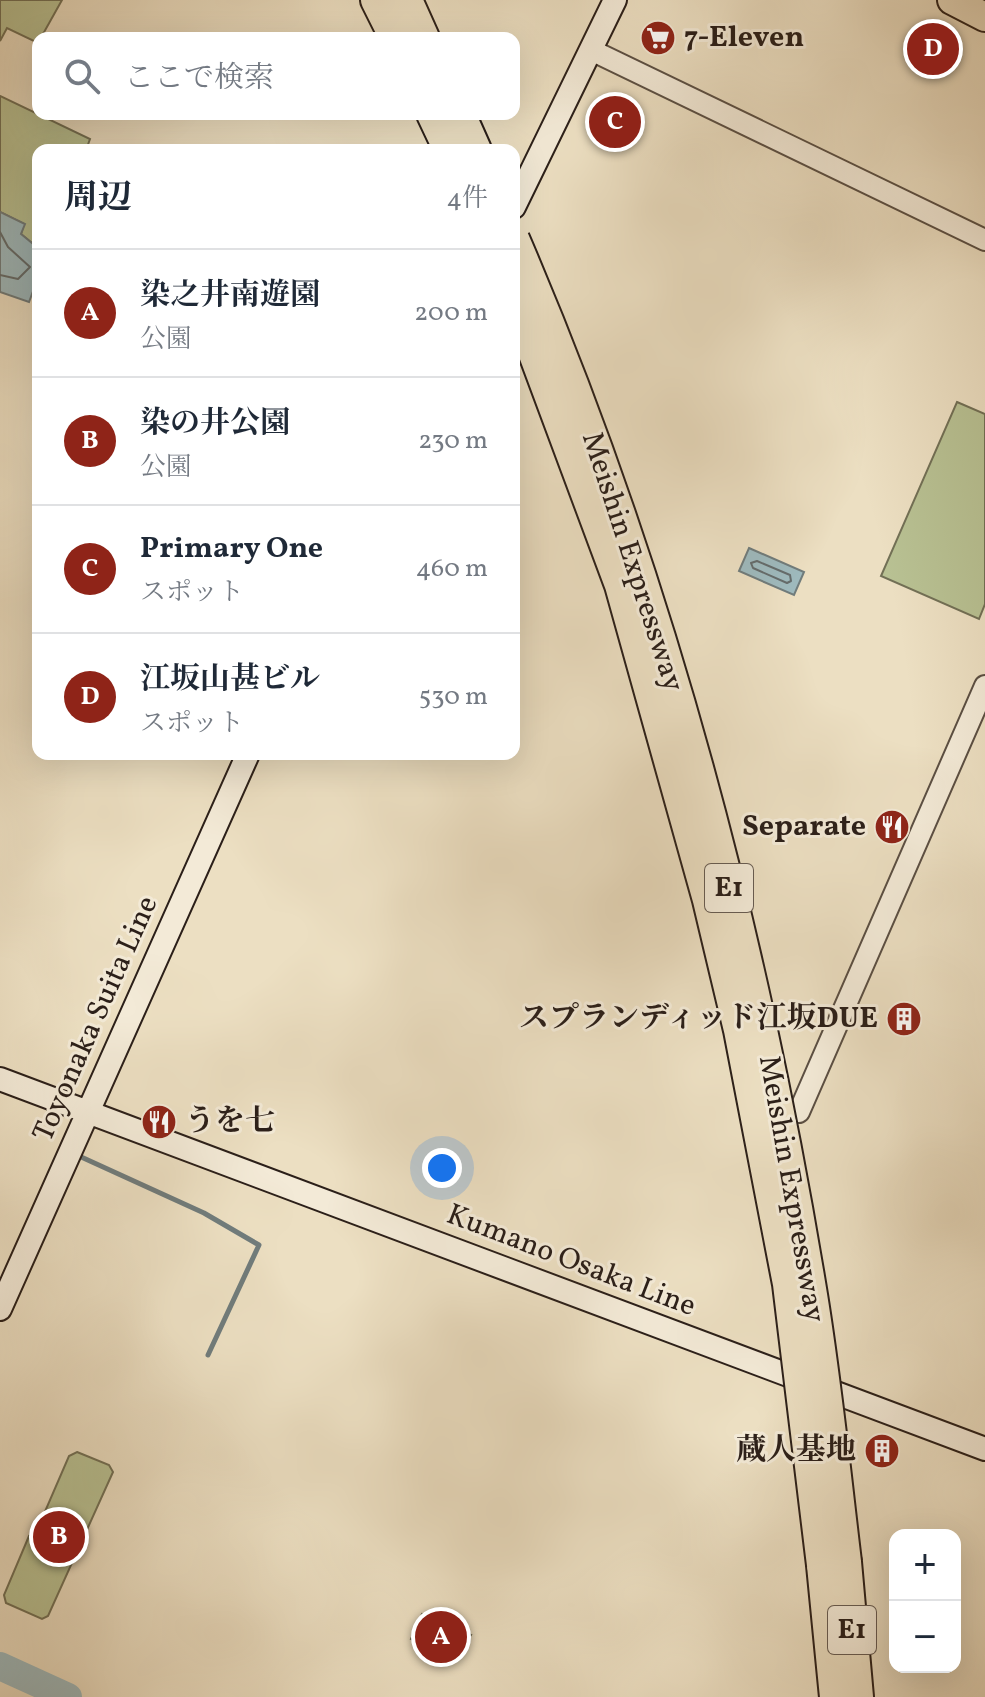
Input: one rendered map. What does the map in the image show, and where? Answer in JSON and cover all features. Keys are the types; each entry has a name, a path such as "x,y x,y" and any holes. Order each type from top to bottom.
{"highway":[{"path":"376,0 392,32"},
{"path":"407,0 421,32"},
{"path":"952,0 985,17"},
{"name":"Meishin Expressway","path":"520,254 582,411 641,580 704,791 763,1029 812,1293 846,1562 858,1697"},
{"name":"Meishin Expressway","path":"520,316 620,585 678,787 739,1030 788,1284 835,1697"}],"main road":[{"path":"520,195 615,0"},
{"name":"Toyonaka Suita Line","path":"0,1309 245,760"},
{"name":"Kumano Osaka Line","path":"0,1079 985,1449"}],"street":[{"path":"591,50 985,240"},
{"path":"799,1112 985,686"}],"green space":[{"path":"0,0 62,0 44,32 32,32 32,40 7,28 0,41"},
{"path":"0,96 32,111 32,120 50,120 90,139 88,144 32,144 32,243 21,234 24,224 0,212"},
{"path":"957,402 985,414 985,604 979,619 881,576"},
{"path":"77,1452 109,1465 113,1472 48,1616 42,1619 6,1603 4,1595 29,1536 34,1537 69,1456"},
{"path":"422,1614 471,1635 454,1658 411,1639"}],"water":[{"path":"0,212 25,224 21,234 32,243 32,294 29,302 0,292"},
{"path":"749,548 804,572 794,595 739,571"}],"waterway":[{"path":"79,1156 204,1213 259,1245 208,1355"},
{"path":"0,1666 68,1697"}],"place":[{"name":"7-Eleven","path":"658,38"},
{"name":"江坂山甚ビル","path":"933,49"},
{"name":"Primary One","path":"615,122"},
{"name":"Separate","path":"892,827"},
{"name":"スプランディッド江坂DUE","path":"904,1019"},
{"name":"うを七","path":"159,1122"},
{"name":"蔵人基地","path":"882,1451"},
{"name":"染の井公園","path":"59,1537"},
{"name":"染之井南遊園","path":"441,1637"}]}
